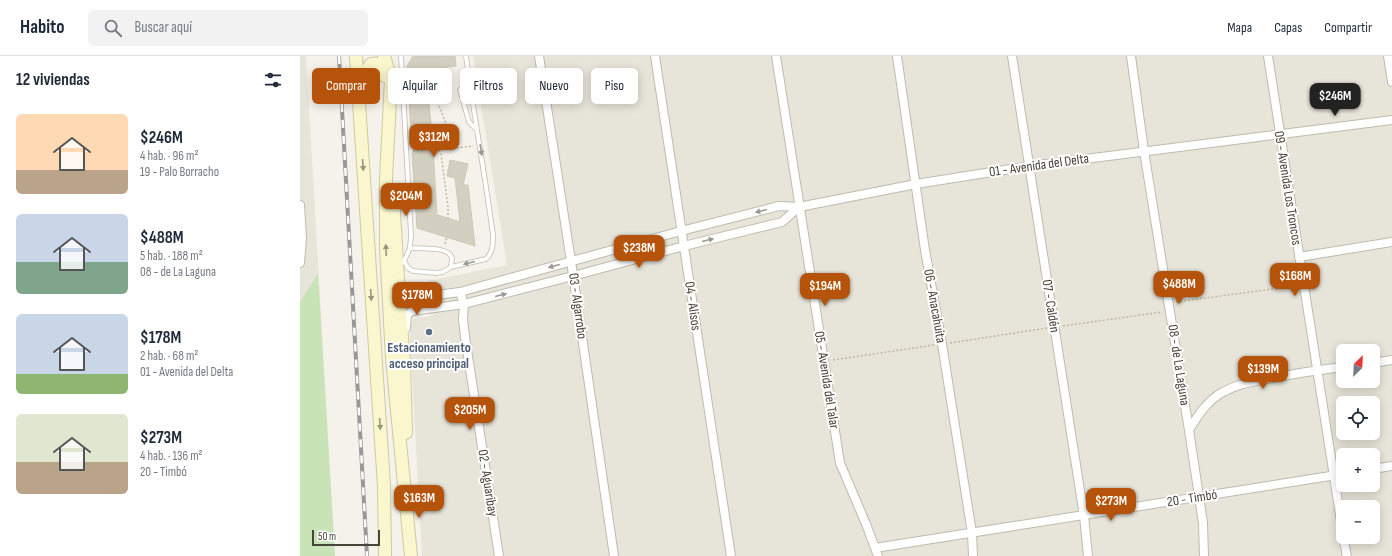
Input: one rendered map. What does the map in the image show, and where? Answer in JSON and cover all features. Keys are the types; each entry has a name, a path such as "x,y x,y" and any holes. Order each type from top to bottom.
{"main road":[{"path":"356,56 384,486 385,552"},
{"path":"384,56 388,69"},
{"path":"361,136 365,93 365,73 371,64 377,63 381,65 385,72 388,91"},
{"path":"390,104 386,178 386,248 392,359 411,556"},
{"path":"389,131 400,261 398,293 404,363 406,424 404,484"}],"street":[{"name":"03 - Algarrobo","path":"539,56 571,261 614,556"},
{"name":"04 - Alisos","path":"655,56 731,556"},
{"name":"05 - Avenida del Talar","path":"776,56 840,463 876,552"},
{"name":"06 - Anacahuita","path":"896,56 972,533 973,556"},
{"name":"07 - Caldén","path":"1012,56 1084,516 1088,556"},
{"name":"08 - de La Laguna","path":"1131,56 1144,151 1203,523 1204,556"},
{"name":"09 - Avenida Los Troncos","path":"1268,56 1337,500"},
{"path":"1388,56 1392,82"},
{"name":"01 - Avenida del Delta","path":"398,293 422,297 460,292 681,231 779,206 799,207 916,184 1030,166 1392,120"},
{"path":"300,205 302,250 300,263"},
{"path":"404,363 406,319 412,311 464,304 684,246 782,222 799,207"},
{"path":"1300,257 1392,242"},
{"name":"02 - Aguaribay","path":"460,292 464,304 463,318 465,337 499,556"},
{"path":"400,312 422,305 464,304"},
{"path":"1380,362 1392,360"},
{"path":"1189,430 1205,406 1223,392 1246,383 1336,368"},
{"path":"1380,468 1392,466"},
{"name":"20 - Timbó","path":"876,552 972,533 1199,498 1336,475"},
{"name":"09 - Avenida Los Troncos","path":"1345,544 1347,556"}],"lane":[{"path":"401,56 410,248 400,261 412,271 436,273 443,272 451,267 486,259 490,256 493,246 493,235 466,56"},
{"path":"464,104 468,122 476,129"},
{"path":"410,248 444,250 449,253 452,258 451,267"}],"path":[{"path":"439,104 450,131 450,149"},
{"path":"406,151 439,150 480,146"},
{"path":"439,150 441,154 448,218"},
{"path":"444,250 447,237"},
{"path":"1168,302 1304,285"},
{"path":"824,361 942,344"}],"shaded area":[{"path":"300,56 306,56 335,556 300,556"},
{"path":"473,56 1392,56 1392,556 422,556 409,320 431,316 428,281 507,265 481,104 517,104 517,68 475,68"}],"green space":[{"path":"318,274 335,556 300,556 300,302"}],"building":[{"path":"413,56 455,56 456,66 442,68 407,68"},
{"path":"409,104 429,104 433,141 437,147 433,148 437,216 438,215 460,222 455,178 447,176 450,160 468,164 463,185 468,185 475,246 417,228 412,153 414,153"}],"railway":[{"path":"339,56 367,556"}],"place":[{"name":"Estacionamiento acceso principal","path":"429,332"}]}
